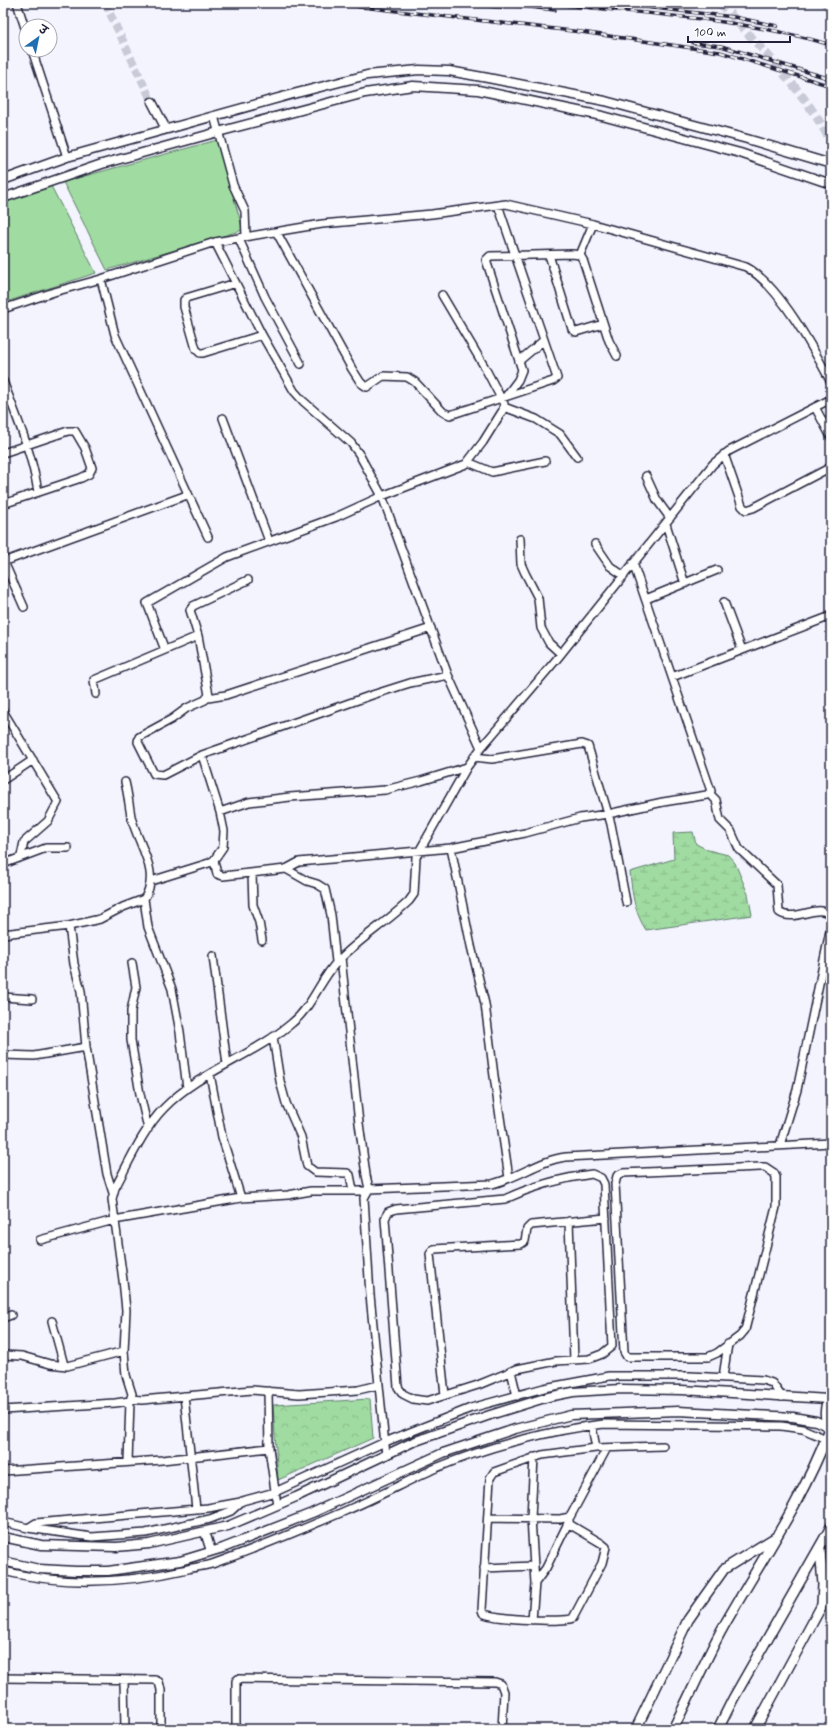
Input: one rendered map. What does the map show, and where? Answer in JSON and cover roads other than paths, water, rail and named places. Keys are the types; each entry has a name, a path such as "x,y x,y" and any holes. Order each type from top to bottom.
{"main road":[{"path":"673,1729 721,1631 778,1535 820,1455 828,1433 825,1409 829,1396"},
{"path":"718,1729 733,1698 831,1528"},
{"path":"636,1729 688,1620 724,1569 778,1535"},
{"path":"755,1729 822,1605 823,1584 820,1549"}],"street":[{"path":"17,3 22,18"},
{"path":"35,58 67,157"},
{"path":"3,179 67,157 367,75 419,70 449,71 605,101 747,139 831,164"},
{"path":"3,198 102,164 218,132 365,93 413,86 478,90 602,116 740,153 831,184"},
{"path":"152,102 166,129"},
{"path":"214,116 234,185 245,211 246,236"},
{"path":"277,233 342,352 357,378 364,386 370,386 383,376 407,377 415,382 443,412 450,415 555,380 557,374 498,204"},
{"path":"3,309 215,242 239,239 246,236 277,233 322,224 432,214 498,204 513,205 593,224 671,245 750,269 772,290 805,336 831,382"},
{"path":"580,255 593,224"},
{"path":"239,239 265,297 301,364"},
{"path":"215,242 262,335 294,391 302,401 351,443 360,454 382,496 448,675 481,748"},
{"path":"549,255 572,329 576,332 603,324"},
{"path":"504,397 521,376 522,370 486,260 490,256 580,255"},
{"path":"580,255 583,260 603,324 617,356"},
{"path":"101,279 115,336 187,495 208,537"},
{"path":"236,283 186,298 184,300 184,307 196,349 198,352 203,353 262,335"},
{"path":"165,650 147,603 228,557 336,517 382,496 462,466 468,462 483,442 504,407 504,397 442,294"},
{"path":"519,361 544,340"},
{"path":"3,381 28,446 38,492"},
{"path":"113,1193 148,1129 162,1110 187,1088 273,1037 295,1020 339,960 412,898 414,894 415,862 419,851 467,767 481,748 561,654 713,464 724,454 831,399"},
{"path":"504,407 536,419 560,434 577,457"},
{"path":"814,407 831,437"},
{"path":"223,418 269,541"},
{"path":"3,453 28,446 68,431 75,431 77,432 92,465 91,471 81,478 3,504"},
{"path":"724,454 742,506 746,510 753,508 831,466"},
{"path":"468,462 488,471 495,472 545,461"},
{"path":"646,476 668,521 685,584"},
{"path":"24,607 4,562 187,495"},
{"path":"520,539 521,564 524,574 538,598 541,628 549,643 561,654"},
{"path":"595,544 610,566 624,576"},
{"path":"633,563 692,740 711,788 709,793"},
{"path":"646,599 718,570"},
{"path":"208,698 198,636 190,612 191,608 248,580"},
{"path":"724,602 742,650"},
{"path":"672,677 831,616"},
{"path":"431,628 226,695 208,698 187,708 172,719 139,736 138,739 154,774 163,775 202,755 372,695 410,683 448,675"},
{"path":"96,694 94,680 198,636"},
{"path":"3,711 57,800 58,805 48,821 24,842 21,856"},
{"path":"474,757 492,759 585,744 590,749 608,814 626,902"},
{"path":"151,880 214,860 223,847 224,831 220,812 202,755"},
{"path":"3,780 33,760"},
{"path":"220,812 249,802 290,797 385,790 467,767"},
{"path":"3,934 70,926 100,919 123,907 144,899 149,892 151,870 131,816 125,782"},
{"path":"214,860 215,872 219,876 286,869 299,862 451,848 525,833 580,818 608,814 709,793"},
{"path":"709,793 716,800 720,820 731,831 740,849 777,885 780,912 785,915 796,915 820,910 831,916"},
{"path":"3,864 21,856 52,847 68,848"},
{"path":"451,848 471,946 485,1004 494,1076 510,1178"},
{"path":"286,869 325,889 339,960 368,1190 364,1198 369,1288 386,1455"},
{"path":"252,873 253,906 259,922 262,940"},
{"path":"144,899 148,927 172,989 180,1032 187,1088"},
{"path":"70,926 74,964 81,991 86,1047 107,1174 113,1193 114,1220 124,1288 126,1310 124,1351 126,1375 132,1390 130,1400 128,1462"},
{"path":"780,1145 797,1090 831,926"},
{"path":"213,956 227,1064"},
{"path":"132,962 136,987 131,1011 131,1040 140,1094 148,1129"},
{"path":"3,997 32,1000"},
{"path":"273,1037 280,1081 286,1103 301,1137 307,1166 315,1172 346,1173 350,1175 353,1190"},
{"path":"3,1055 34,1056 86,1047"},
{"path":"210,1074 222,1137 241,1198"},
{"path":"40,1240 114,1220 241,1198 288,1195 311,1191 368,1190 492,1184 557,1158 831,1143"},
{"path":"724,1377 728,1344 740,1336 745,1330 776,1207 776,1177 774,1173 765,1167 760,1167 704,1168 620,1174 615,1180 615,1184 625,1355 631,1358 708,1357 717,1353 728,1344"},
{"path":"592,1174 601,1178 604,1184 606,1218 612,1346 602,1354 584,1360 556,1361 511,1371 478,1385 445,1396 427,1400 418,1400 404,1394 398,1387 385,1219 388,1212 396,1208 505,1199 522,1192 565,1179 592,1174"},
{"path":"445,1396 430,1254 431,1251 434,1249 520,1244 525,1241 527,1229 531,1225 606,1218"},
{"path":"569,1221 574,1360"},
{"path":"3,1318 11,1315"},
{"path":"52,1321 64,1366"},
{"path":"3,1355 22,1356 50,1364 70,1366 124,1351"},
{"path":"511,1371 517,1396"},
{"path":"28,1528 36,1523 196,1510 242,1501 275,1492 385,1442 471,1408 544,1388 600,1377 724,1377 768,1381 775,1386 782,1397"},
{"path":"3,1410 115,1403 130,1400 252,1390 299,1394 358,1390 379,1385"},
{"path":"3,1536 41,1545 108,1548 149,1544 228,1526 413,1442 448,1429 548,1397 573,1392 621,1389 720,1392 782,1397 829,1396"},
{"path":"268,1391 269,1448 277,1505"},
{"path":"184,1396 196,1510"},
{"path":"3,1561 39,1569 108,1571 180,1561 223,1548 312,1513 442,1453 515,1429 571,1415 623,1412 693,1411 793,1417 816,1421 828,1433"},
{"path":"692,1425 693,1411"},
{"path":"3,1571 24,1576 76,1580 130,1580 211,1564 345,1511 437,1468 476,1454 524,1440 592,1426 604,1424 798,1428 828,1433"},
{"path":"592,1426 596,1448"},
{"path":"488,1518 560,1519 570,1521 604,1545 606,1550 604,1559 573,1618 566,1621 532,1620 490,1616 483,1613 484,1568 490,1478 492,1474 498,1469 542,1455 596,1448 663,1446"},
{"path":"3,1471 128,1462 269,1448"},
{"path":"535,1583 546,1568 607,1448"},
{"path":"532,1620 535,1583 531,1518 534,1457"},
{"path":"3,1522 28,1528 98,1537 146,1533 210,1518 231,1511 242,1501"},
{"path":"208,1508 210,1518 208,1531 211,1551"},
{"path":"484,1568 534,1566"},
{"path":"76,1571 76,1580"},
{"path":"3,1678 155,1680 159,1682 161,1690 161,1729"},
{"path":"236,1729 236,1681 238,1678 495,1682 501,1684 503,1687 502,1729"},
{"path":"124,1680 125,1729"}],"tunnel":[{"path":"105,3 152,102"},
{"path":"720,3 794,86 808,104 831,142"},
{"path":"825,3 831,10"}],"railway":[{"path":"327,3 581,32 720,52 831,86"},
{"path":"437,3 501,7"},
{"path":"495,3 555,10"},
{"path":"546,3 725,22 761,28 831,45"},
{"path":"608,3 734,17 777,26"},
{"path":"693,43 721,46 831,79"}]}
